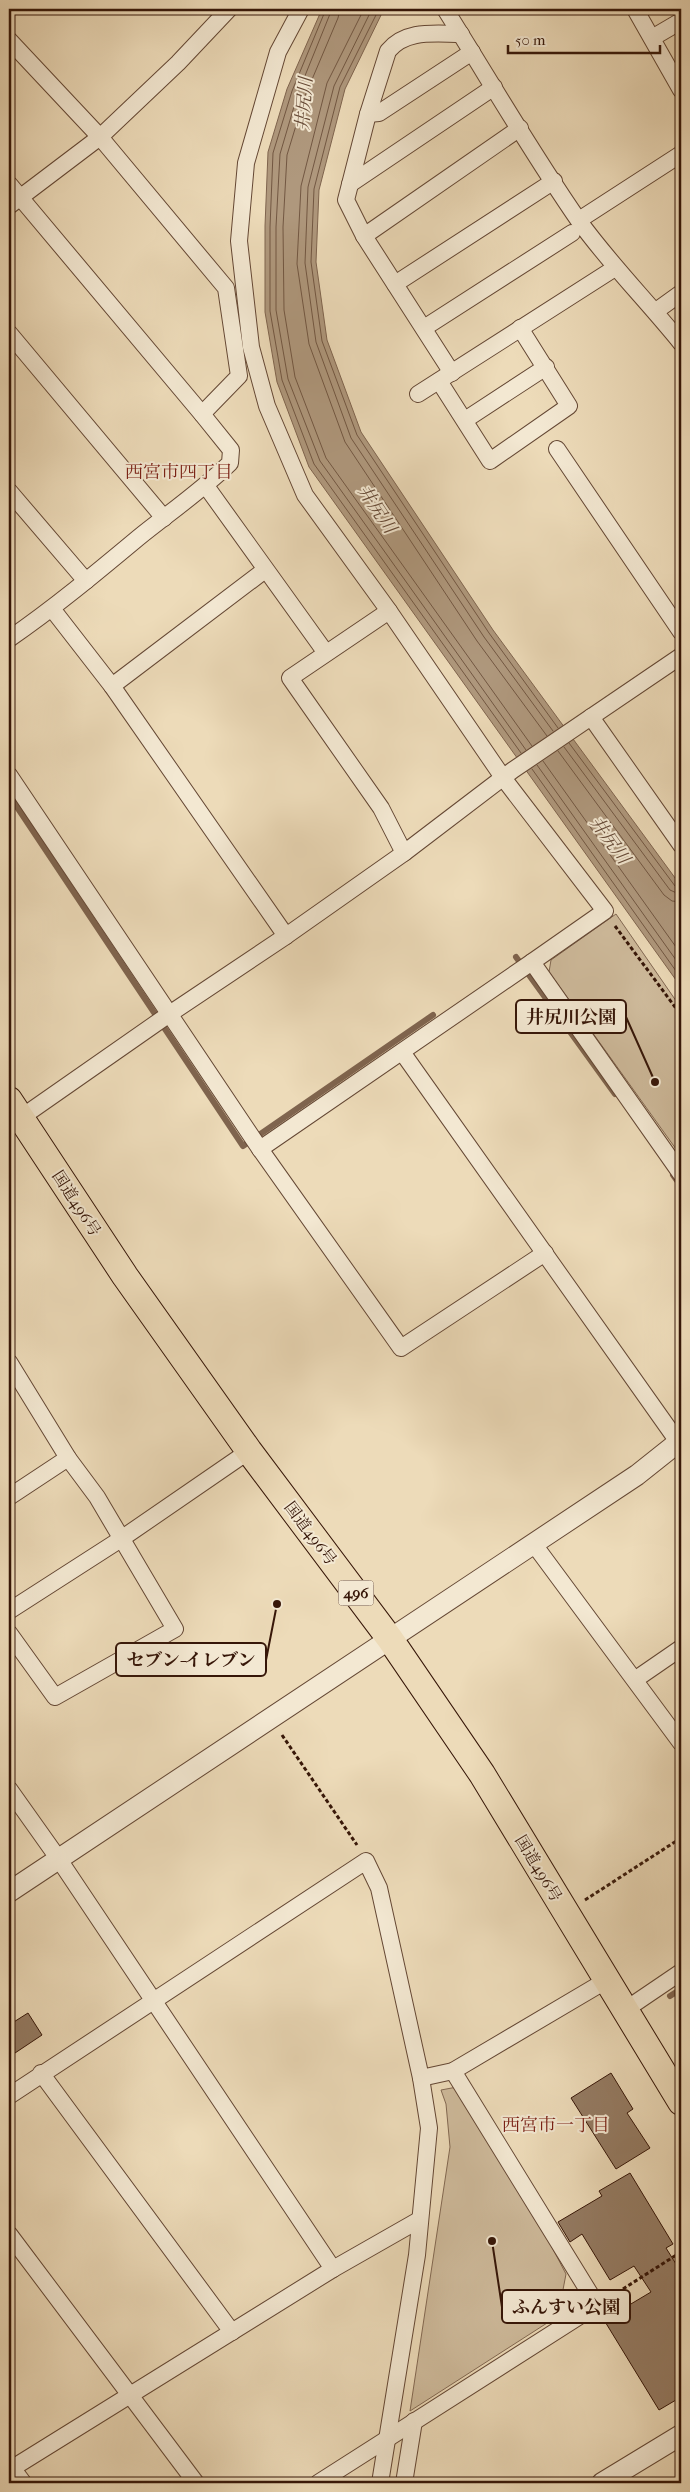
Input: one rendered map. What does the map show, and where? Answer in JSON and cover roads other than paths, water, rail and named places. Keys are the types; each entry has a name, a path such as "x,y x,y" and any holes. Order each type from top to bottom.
{"highway":[{"name":"国道496号","path":"13,1115 249,1451 390,1639 482,1774 681,2102"}],"street":[{"path":"14,201 100,137 178,63 228,9"},
{"path":"260,1149 604,911 509,774 305,495 267,406 250,347 239,241 246,163 278,52 301,9"},
{"path":"444,9 554,181 575,226 656,312 681,343"},
{"path":"635,9 681,90"},
{"path":"652,38 681,21"},
{"path":"461,34 421,34 408,36 394,43 388,51 368,114 346,200 364,236 424,328 466,420 490,461 569,406 520,328"},
{"path":"9,40 100,137 226,288 239,376 202,414"},
{"path":"368,114 379,113 472,52"},
{"path":"350,184 494,87"},
{"path":"364,236 520,128"},
{"path":"424,328 681,154"},
{"path":"395,284 554,181"},
{"path":"9,184 14,201 202,414 230,450 230,464 206,486 86,581 53,610 9,639"},
{"path":"418,394 615,268"},
{"path":"656,312 681,293"},
{"path":"9,332 164,518"},
{"path":"466,420 546,367"},
{"path":"557,449 681,632"},
{"path":"206,486 326,653"},
{"path":"9,492 86,581"},
{"path":"112,686 265,570"},
{"path":"53,610 112,686 286,936"},
{"path":"389,610 290,678 381,808 404,853"},
{"path":"13,1115 286,936 404,853 509,774 681,656"},
{"path":"588,720 681,845"},
{"path":"9,775 168,1015 401,1348 545,1253"},
{"path":"532,962 681,1174"},
{"path":"9,1892 637,1475 680,1443 402,1052"},
{"path":"10,1636 55,1697 175,1628 97,1498 68,1458 11,1370"},
{"path":"9,1611 121,1539 249,1451"},
{"path":"9,1497 68,1458"},
{"path":"533,1543 636,1679 681,1743"},
{"path":"636,1679 681,1648"},
{"path":"9,1788 334,2269"},
{"path":"9,2096 152,2000 366,1861 379,1888 421,2078 429,2128 417,2255 380,2483"},
{"path":"624,2010 681,1972"},
{"path":"421,2078 453,2071 607,1980"},
{"path":"318,2483 597,2305 453,2071"},
{"path":"42,2073 232,2332"},
{"path":"13,2473 232,2332 334,2269 419,2220"},
{"path":"9,2234 196,2483"},
{"path":"404,2483 414,2421"},
{"path":"602,2483 681,2435"}],"water":[{"name":"井尻川","path":"322,9 384,9 345,89 319,190 316,262 327,340 361,432 493,630 681,886 681,987 309,467 277,382 265,312 265,226 268,152 287,89"}],"waterway":[{"path":"9,795 243,1146 433,1015"},
{"path":"516,957 615,1094"},
{"path":"673,1175 681,1186"},
{"path":"670,1996 681,1989"}],"place":[{"name":"井尻川公園","path":"655,1082"},
{"name":"セブン-イレブン","path":"277,1604"},
{"name":"ふんすい公園","path":"492,2241"}],"district":[{"name":"西宮市四丁目","path":"179,472"},
{"name":"西宮市一丁目","path":"556,2125"}]}
